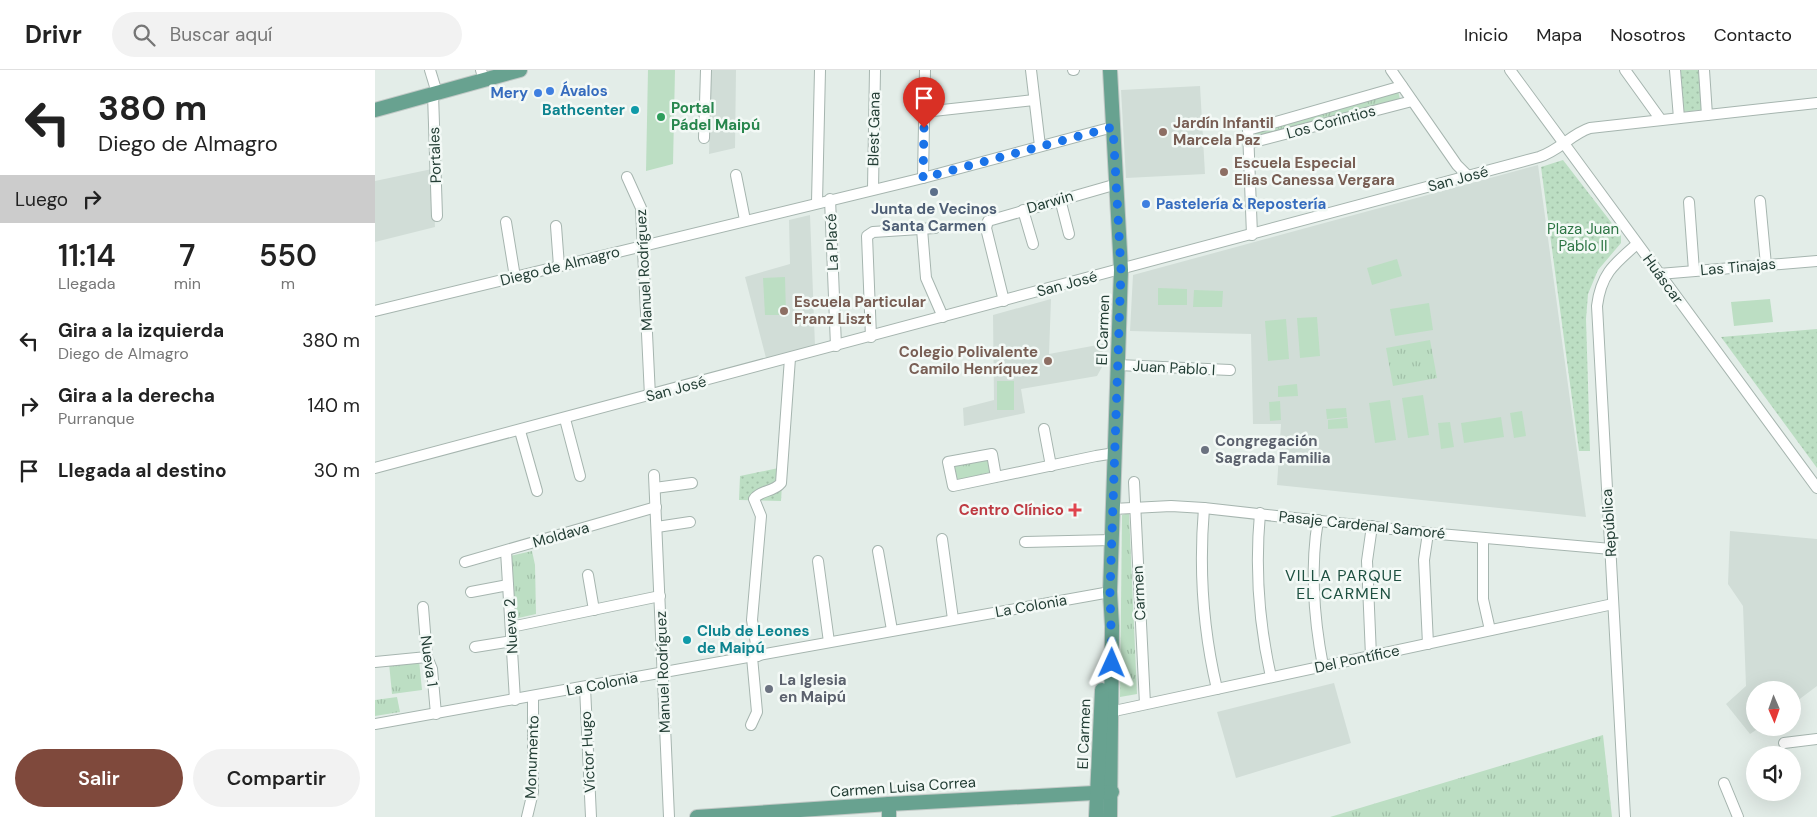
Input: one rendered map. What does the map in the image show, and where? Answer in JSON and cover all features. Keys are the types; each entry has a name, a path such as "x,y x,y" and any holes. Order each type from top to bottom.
{"main road":[{"path":"375,110 435,94 482,75 520,70"},
{"name":"El Carmen","path":"1110,70 1121,270 1110,592 1105,613 1105,792 1110,817"},
{"name":"El Carmen","path":"1096,817 1105,792"},
{"name":"Carmen Luisa Correa","path":"697,817 889,810 1105,792"}],"street":[{"name":"Portales","path":"430,70 435,94 437,216"},
{"path":"704,138 706,70"},
{"name":"La Placé","path":"817,202 820,70"},
{"name":"Blest Gana","path":"873,189 875,70"},
{"path":"923,178 925,70"},
{"path":"1031,70 1040,146"},
{"path":"1391,70 1457,165 1467,176"},
{"name":"Huáscar","path":"1510,70 1817,488"},
{"path":"1625,70 1661,120"},
{"path":"1675,70 1679,118"},
{"path":"1704,70 1707,115"},
{"path":"1252,235 1250,143 1248,130 1402,86"},
{"path":"924,112 1034,100"},
{"name":"Los Corintios","path":"1250,143 1412,101"},
{"name":"San José","path":"375,468 565,419 1551,154 1590,128 1817,102"},
{"name":"Diego de Almagro","path":"375,311 830,198 923,178 1113,127"},
{"path":"735,175 745,220"},
{"name":"Manuel Rodríguez","path":"627,176 640,204 650,396"},
{"name":"Darwin","path":"1004,301 986,223 990,219 1117,184"},
{"name":"La Placé","path":"830,198 836,346"},
{"path":"1060,199 1069,234"},
{"path":"1760,200 1766,265"},
{"path":"1689,202 1694,271"},
{"path":"1023,210 1033,244"},
{"path":"506,222 515,277"},
{"path":"556,226 559,266"},
{"path":"871,337 867,236 873,232 935,228"},
{"path":"922,230 926,278 943,317"},
{"name":"República","path":"1625,817 1597,306 1599,291 1607,273 1637,244"},
{"name":"Las Tinajas","path":"1659,274 1817,261"},
{"path":"751,725 757,712 752,620 761,516 754,499 757,495 778,487 781,483 790,358"},
{"name":"Juan Pablo I","path":"1118,366 1229,370"},
{"path":"565,419 580,476"},
{"path":"1044,429 1051,466"},
{"path":"520,431 537,491"},
{"path":"996,477 992,454 948,462 953,486 1051,466 1115,452"},
{"name":"Manuel Rodríguez","path":"654,475 669,817"},
{"name":"Carmen","path":"1135,482 1145,704"},
{"path":"655,488 692,483"},
{"name":"Pasaje Cardenal Samoré","path":"1113,509 1171,506 1204,508 1428,533 1611,549"},
{"name":"Moldava","path":"465,562 656,508"},
{"path":"1204,508 1201,546 1208,650 1217,689"},
{"path":"1260,513 1257,546 1262,639 1271,678"},
{"path":"1318,520 1313,550 1317,634 1323,666"},
{"path":"657,527 690,522"},
{"path":"1371,656 1367,561 1372,526"},
{"path":"1428,533 1424,560 1428,644"},
{"path":"1483,538 1483,599 1490,630"},
{"path":"941,539 953,620"},
{"path":"1025,542 1112,540"},
{"name":"Nueva 2","path":"506,551 515,700"},
{"path":"879,551 892,630"},
{"path":"818,561 829,642"},
{"path":"588,575 594,610"},
{"path":"471,592 508,585"},
{"name":"La Colonia","path":"375,724 1110,592"},
{"path":"511,627 660,596"},
{"name":"Del Pontífice","path":"1106,713 1613,604"},
{"name":"Nueva 1","path":"423,607 427,657 432,669 436,714"},
{"path":"475,647 511,641"},
{"path":"375,662 427,657"},
{"name":"Víctor Hugo","path":"585,687 591,817"},
{"name":"Monumento","path":"527,817 533,792 533,697"},
{"path":"1784,743 1817,739"},
{"path":"1724,783 1738,817"}],"shaded area":[{"path":"711,70 736,70 735,148 709,154"},
{"name":"Jardín Infantil Marcela Paz","path":"1200,86 1205,174 1126,178 1121,90"},
{"path":"1538,165 1586,517 1277,485 1281,424 1253,424 1251,334 1130,331 1133,275"},
{"path":"432,169 435,227 375,242 375,181"},
{"name":"Escuela Particular Franz Liszt","path":"810,215 815,346 766,358 745,277 790,264 789,220"},
{"name":"Colegio Polivalente Camilo Henríquez","path":"1051,299 1049,354 1103,344 1102,367 1097,376 1021,389 1025,413 964,426 963,408 994,400 993,315"},
{"path":"1730,531 1817,539 1817,686 1801,698 1801,681 1746,681 1746,686 1743,606 1728,584"},
{"path":"1334,683 1351,743 1236,778 1217,712"},
{"path":"1746,686 1746,729 1726,704"}],"green space":[{"name":"Portal Pádel Maipú","path":"648,70 675,70 673,164 646,171"},
{"path":"1679,70 1699,70 1702,110 1682,112"},
{"path":"1398,91 1400,99 1255,138 1253,130"},
{"name":"Plaza Juan Pablo II","path":"1563,160 1621,235 1621,243 1598,270 1588,294 1586,319 1590,451 1579,451 1541,167"},
{"path":"1397,259 1402,276 1372,285 1367,268"},
{"path":"785,277 786,315 765,315 763,278"},
{"path":"1158,288 1187,289 1187,305 1158,305"},
{"path":"1194,290 1223,291 1222,307 1193,307"},
{"path":"1770,299 1773,322 1734,326 1731,302"},
{"path":"1429,303 1433,330 1395,336 1390,309"},
{"path":"1317,317 1320,356 1300,358 1297,318"},
{"path":"1286,319 1289,359 1268,361 1265,321"},
{"path":"1817,329 1817,468 1721,337"},
{"path":"1430,340 1437,378 1393,386 1386,348"},
{"path":"997,381 1014,381 1014,410 997,410"},
{"path":"1297,384 1298,396 1278,397 1278,386"},
{"path":"1423,395 1429,435 1408,438 1402,398"},
{"path":"1390,400 1396,440 1375,443 1369,403"},
{"path":"1280,401 1281,420 1270,421 1269,402"},
{"path":"1346,408 1347,417 1327,419 1326,409"},
{"path":"1522,411 1526,436 1514,438 1510,413"},
{"path":"1501,417 1504,437 1464,443 1461,423"},
{"path":"1347,418 1348,428 1328,429 1328,420"},
{"path":"1450,422 1454,447 1441,449 1438,423"},
{"path":"989,458 992,475 957,482 954,465"},
{"path":"783,467 781,501 739,500 740,476"},
{"path":"1129,513 1137,694 1120,697 1122,515"},
{"path":"532,551 535,565 536,614 514,619 510,556"},
{"path":"419,660 422,690 392,694 389,663"},
{"path":"397,697 400,712 375,716 375,700"},
{"path":"1603,735 1612,817 1330,817"}],"place":[{"name":"Ávalos","path":"550,91"},
{"name":"Mery","path":"538,93"},
{"name":"Bathcenter","path":"635,110"},
{"name":"Portal Pádel Maipú","path":"661,117"},
{"name":"Jardín Infantil Marcela Paz","path":"1163,132"},
{"name":"Escuela Especial Elias Canessa Vergara","path":"1224,172"},
{"name":"Junta de Vecinos Santa Carmen","path":"934,192"},
{"name":"Pastelería & Repostería","path":"1146,204"},
{"name":"Escuela Particular Franz Liszt","path":"784,311"},
{"name":"Colegio Polivalente Camilo Henríquez","path":"1048,361"},
{"name":"Congregación Sagrada Familia","path":"1205,450"},
{"name":"Centro Clínico","path":"1075,510"},
{"name":"Club de Leones de Maipú","path":"687,640"},
{"name":"La Iglesia en Maipú","path":"769,689"}],"district":[{"name":"VILLA PARQUE EL CARMEN","path":"1344,584"}],"route":[{"path":"924,128 923,178 1113,127 1121,270 1110,592 1112,663"}]}
